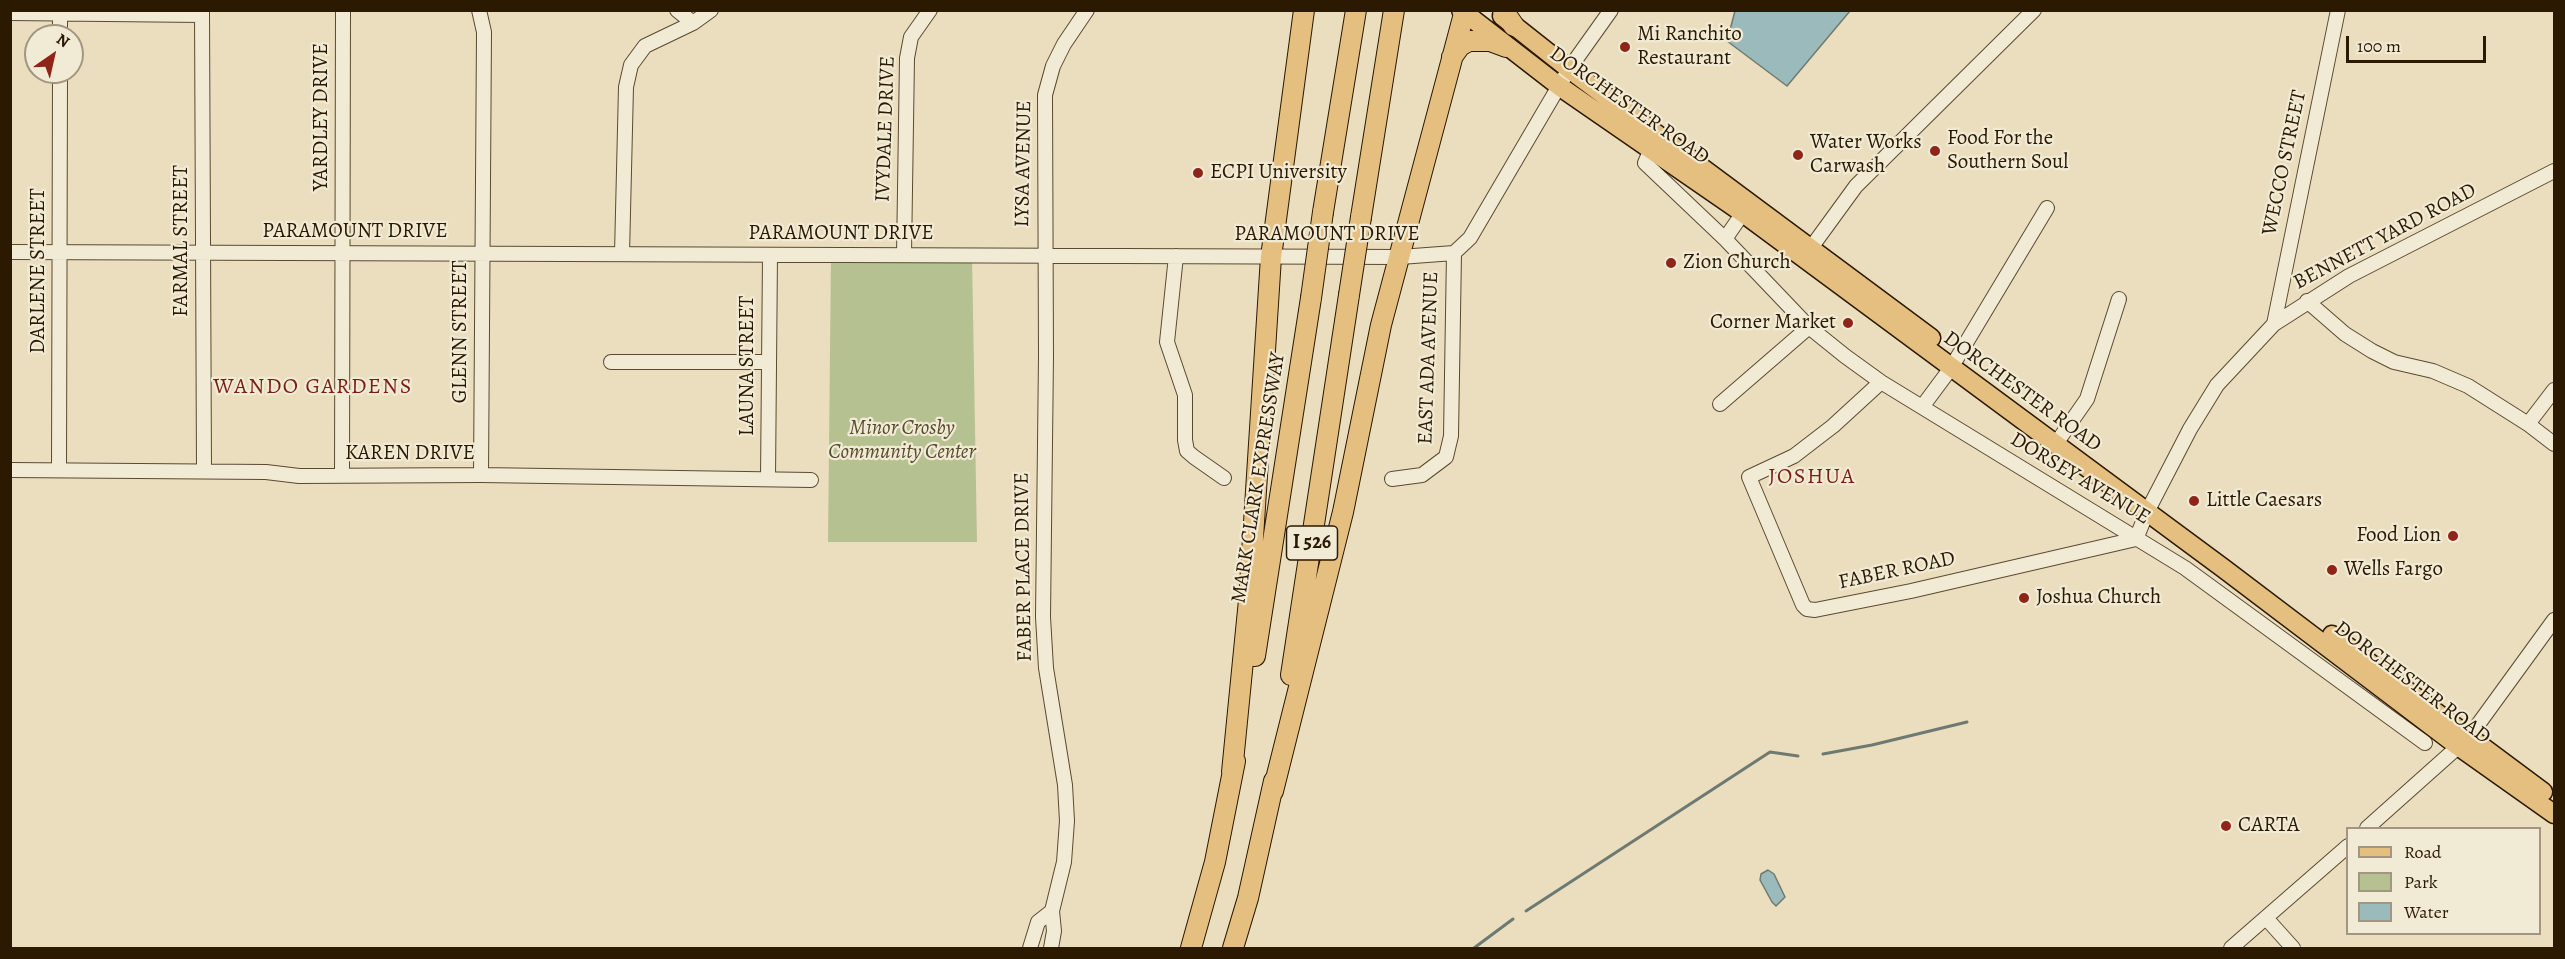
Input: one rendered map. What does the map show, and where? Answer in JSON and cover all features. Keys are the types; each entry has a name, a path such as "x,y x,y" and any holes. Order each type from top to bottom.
{"highway":[{"path":"1232,772 1249,600 1271,257 1304,10"},
{"name":"MARK CLARK EXPRESSWAY","path":"1191,948 1215,862 1264,607 1323,212 1356,10"},
{"name":"I 526","path":"1233,948 1248,898 1273,791 1394,10"},
{"path":"1273,791 1343,512 1382,325 1463,11"},
{"path":"1451,59 1460,46 1469,41 1490,41 1506,47"}],"main road":[{"name":"DORCHESTER ROAD","path":"1494,10 1508,18 1746,208 2464,741 2554,814"},
{"name":"DORCHESTER ROAD","path":"1463,11 1506,47 1559,86 1651,149 1746,208"},
{"name":"DORCHESTER ROAD","path":"2464,741 2554,800"}],"street":[{"name":"YARDLEY DRIVE","path":"342,476 343,10"},
{"name":"GLENN STREET","path":"479,10 484,32 481,475"},
{"path":"677,10 693,23"},
{"path":"622,254 626,87 631,64 645,46 693,23 711,10"},
{"name":"IVYDALE DRIVE","path":"904,255 907,58 911,37 930,10"},
{"name":"LYSA AVENUE","path":"1045,256 1045,95 1056,58 1087,10"},
{"path":"1454,253 1470,238 1569,69 1611,10"},
{"path":"1807,254 1856,186 2034,10"},
{"name":"WECCO STREET","path":"2274,324 2338,10"},
{"path":"10,13 202,13"},
{"path":"60,13 60,24"},
{"name":"FARMAL STREET","path":"202,13 204,471"},
{"name":"DARLENE STREET","path":"59,470 60,84"},
{"name":"DORSEY AVENUE","path":"1651,149 1645,163 1725,238 1809,327 1881,382 2185,568 2425,743"},
{"name":"BENNETT YARD ROAD","path":"2136,539 2190,429 2217,385 2274,324 2349,276 2554,171"},
{"path":"1725,238 1746,208"},
{"path":"1922,407 1954,362 2048,208"},
{"name":"PARAMOUNT DRIVE","path":"10,252 1271,257 1400,257 1454,253"},
{"name":"EAST ADA AVENUE","path":"1392,479 1422,475 1446,457 1451,436 1454,253"},
{"name":"LAUNA STREET","path":"768,478 770,255"},
{"name":"FABER PLACE DRIVE","path":"1045,256 1043,617 1046,668 1065,785 1067,821 1064,862 1052,911 1054,932 1051,948"},
{"path":"1176,256 1167,342 1185,395 1187,450 1194,458 1224,478"},
{"path":"2059,440 2087,399 2119,299"},
{"path":"2307,302 2345,334 2372,351 2394,362 2433,371 2468,386 2528,424 2554,444"},
{"path":"1720,404 1809,327"},
{"path":"611,362 768,362"},
{"name":"FABER ROAD","path":"1881,382 1833,426 1794,456 1749,477 1803,605 1815,610 1911,591 2136,539"},
{"path":"2528,424 2554,390"},
{"name":"KAREN DRIVE","path":"10,470 266,472 299,476 481,475 811,480"},
{"path":"2368,827 2464,741 2554,620"},
{"path":"2231,948 2346,848"},
{"name":"FABER PLACE DRIVE","path":"1030,948 1038,922 1052,911"},
{"path":"2266,918 2293,948"}],"green space":[{"name":"Minor Crosby Community Center","path":"831,256 972,256 977,542 828,542"}],"water":[{"path":"1735,10 1850,11 1787,86 1727,41"},
{"path":"1768,870 1774,874 1785,897 1776,906 1760,880 1761,874"}],"waterway":[{"path":"1823,754 1872,745 1967,722"},
{"path":"1526,911 1770,752 1798,756"},
{"path":"1474,948 1513,919"}],"place":[{"name":"Mi Ranchito Restaurant","path":"1625,47"},
{"name":"Food For the Southern Soul","path":"1935,151"},
{"name":"Water Works Carwash","path":"1798,155"},
{"name":"ECPI University","path":"1198,173"},
{"name":"Zion Church","path":"1671,263"},
{"name":"Corner Market","path":"1848,323"},
{"name":"Little Caesars","path":"2194,501"},
{"name":"Food Lion","path":"2453,536"},
{"name":"Wells Fargo","path":"2332,570"},
{"name":"Joshua Church","path":"2024,598"},
{"name":"CARTA","path":"2226,826"}],"district":[{"name":"WANDO GARDENS","path":"313,388"},
{"name":"JOSHUA","path":"1812,478"}]}
